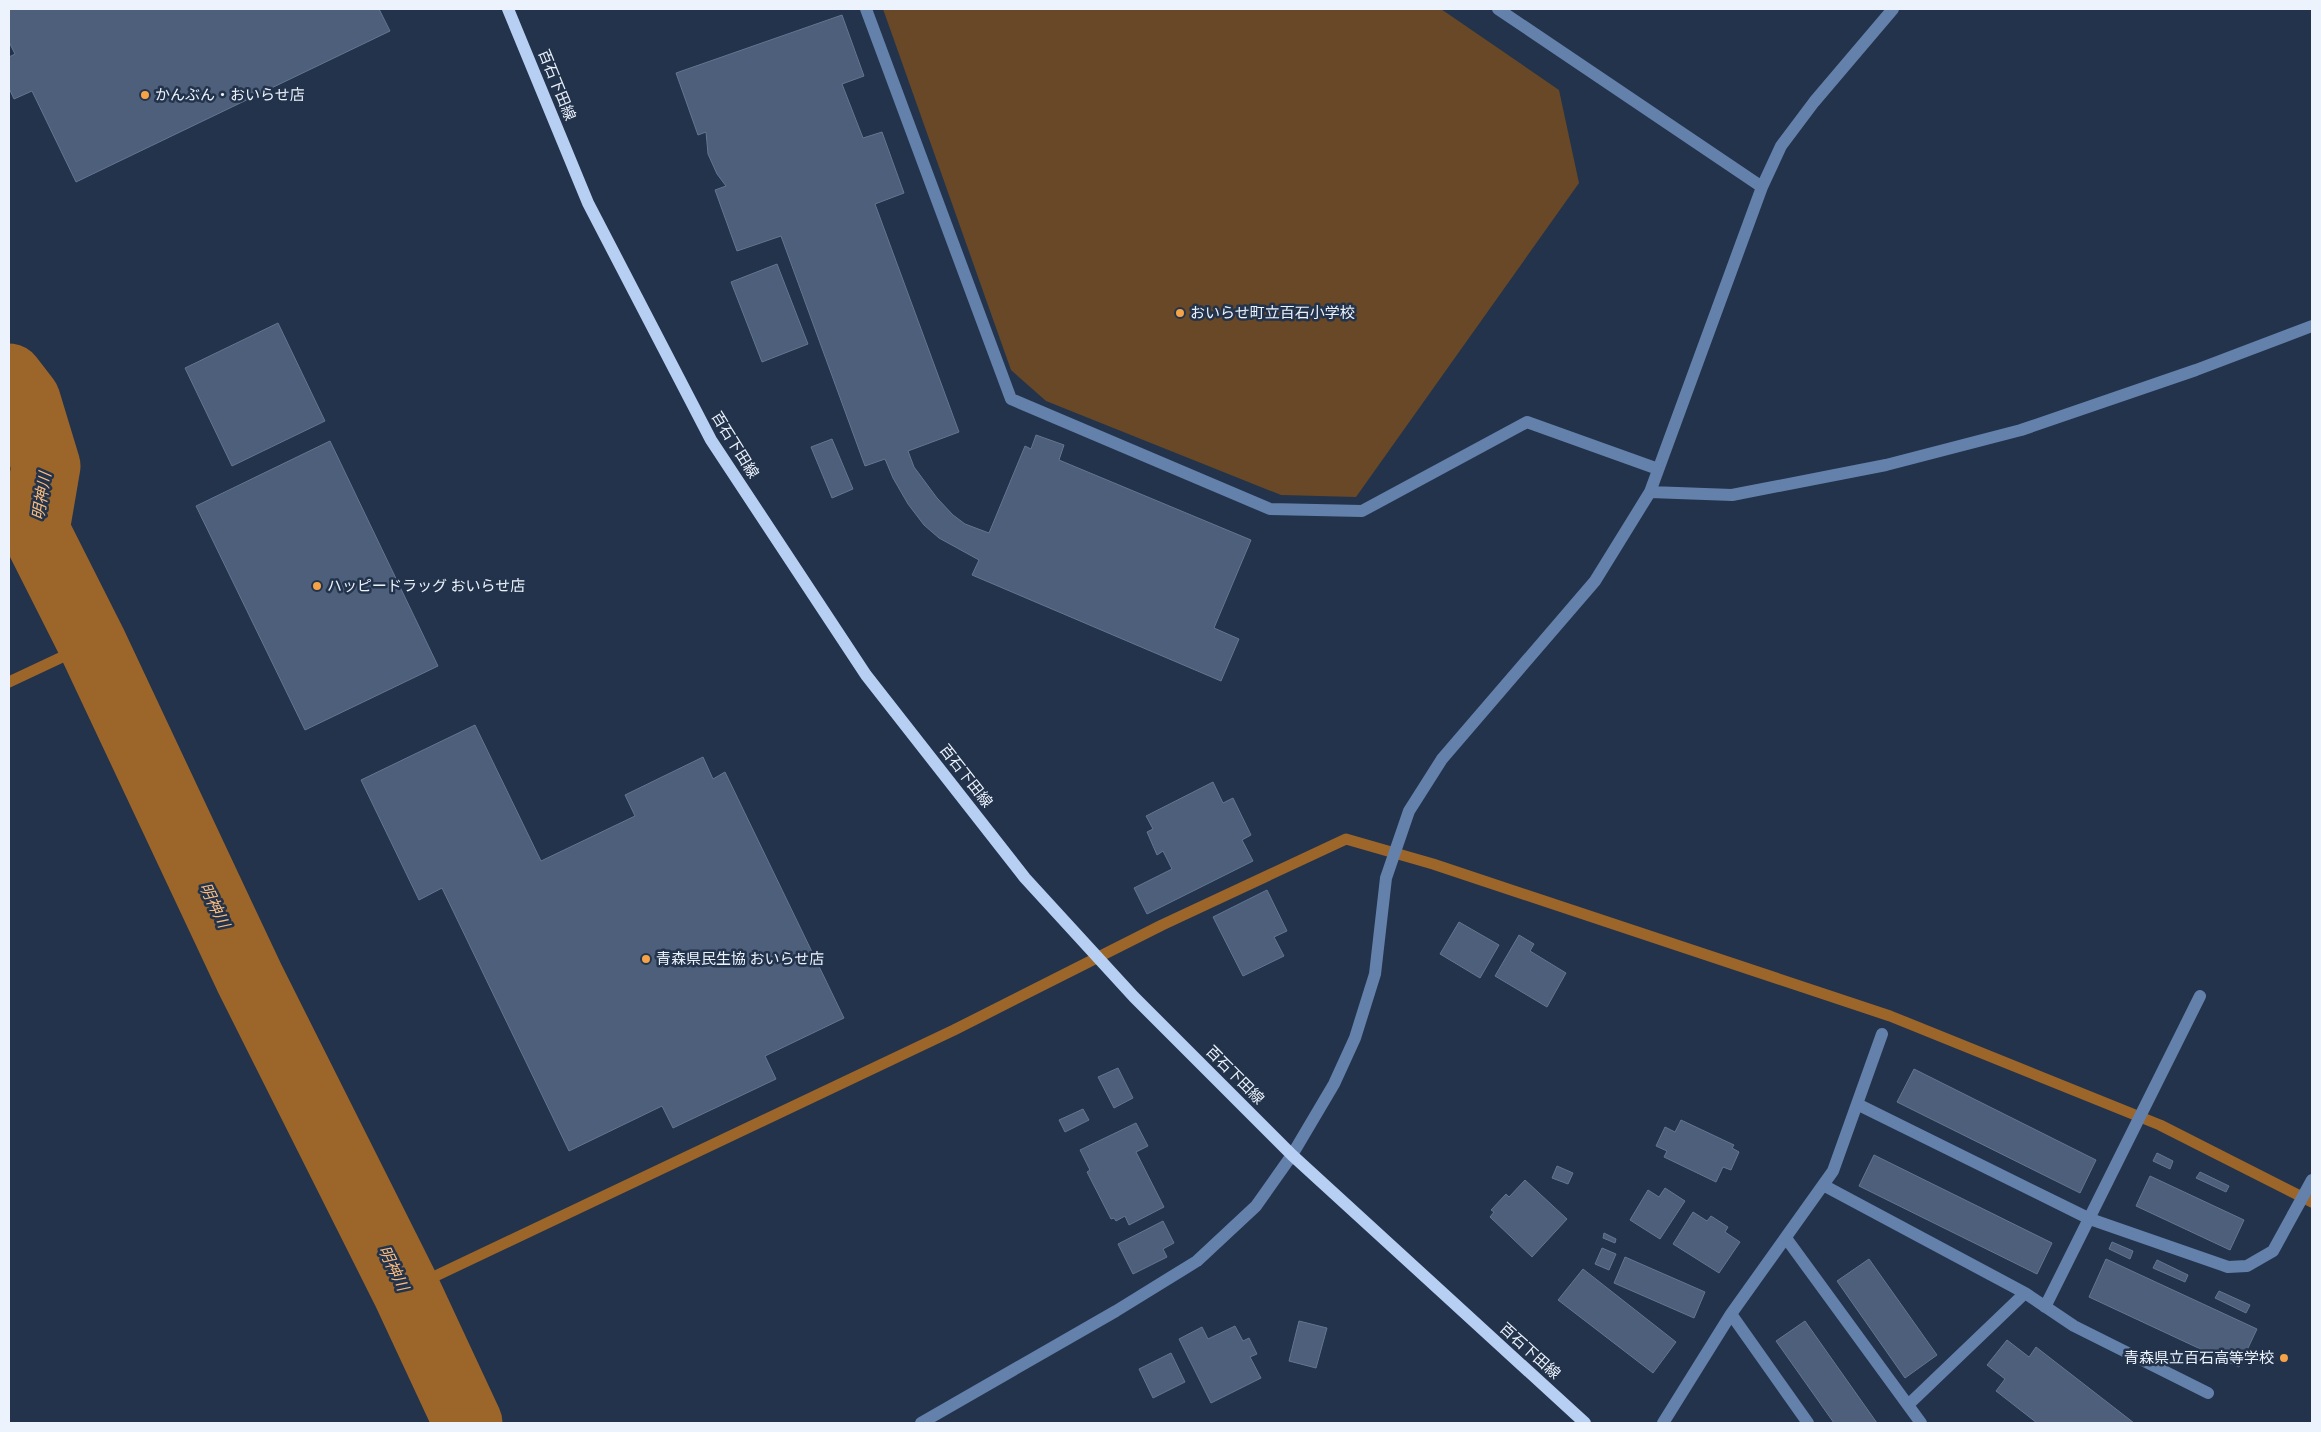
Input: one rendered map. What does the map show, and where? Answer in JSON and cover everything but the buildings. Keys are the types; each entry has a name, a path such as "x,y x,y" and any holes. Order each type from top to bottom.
{"main road":[{"name":"百石下田線","path":"508,9 588,203 711,440 866,675 1025,878 1134,997 1292,1155 1585,1423"}],"street":[{"path":"866,9 1012,399 1270,509 1362,511 1528,422 1658,470"},
{"path":"1498,9 1762,187"},
{"path":"921,1423 1108,1316 1197,1260 1254,1208 1292,1155 1334,1084 1355,1038 1374,974 1386,878 1409,810 1442,759 1595,581 1650,492 1762,187 1781,146 1814,102 1894,9"},
{"path":"1650,492 1732,495 1886,465 2021,430 2196,370 2312,326"},
{"path":"2045,1307 2200,996"},
{"path":"1662,1423 1731,1314 1833,1170 1882,1034"},
{"path":"1857,1104 2090,1219 2228,1267 2246,1266 2273,1251 2312,1180"},
{"path":"1823,1185 2025,1293 2074,1326 2208,1393"},
{"path":"1786,1238 1921,1423"},
{"path":"1908,1405 2025,1293"},
{"path":"1731,1314 1808,1423"}],"shaded area":[{"path":"883,9 1441,9 1559,90 1579,183 1356,497 1281,495 1046,401 1011,370"}],"waterway":[{"name":"明神川","path":"9,378 26,400 46,466 35,530 92,643 250,979 406,1290 468,1423"},
{"path":"9,682 92,643"},
{"path":"406,1290 954,1030 1162,925 1346,839 1433,864 1890,1016 2160,1125 2312,1202"}],"place":[{"name":"かんぶん・おいらせ店","path":"145,95"},
{"name":"おいらせ町立百石小学校","path":"1180,313"},
{"name":"ハッピードラッグ おいらせ店","path":"317,586"},
{"name":"青森県民生協 おいらせ店","path":"646,959"},
{"name":"青森県立百石高等学校","path":"2284,1358"}]}
